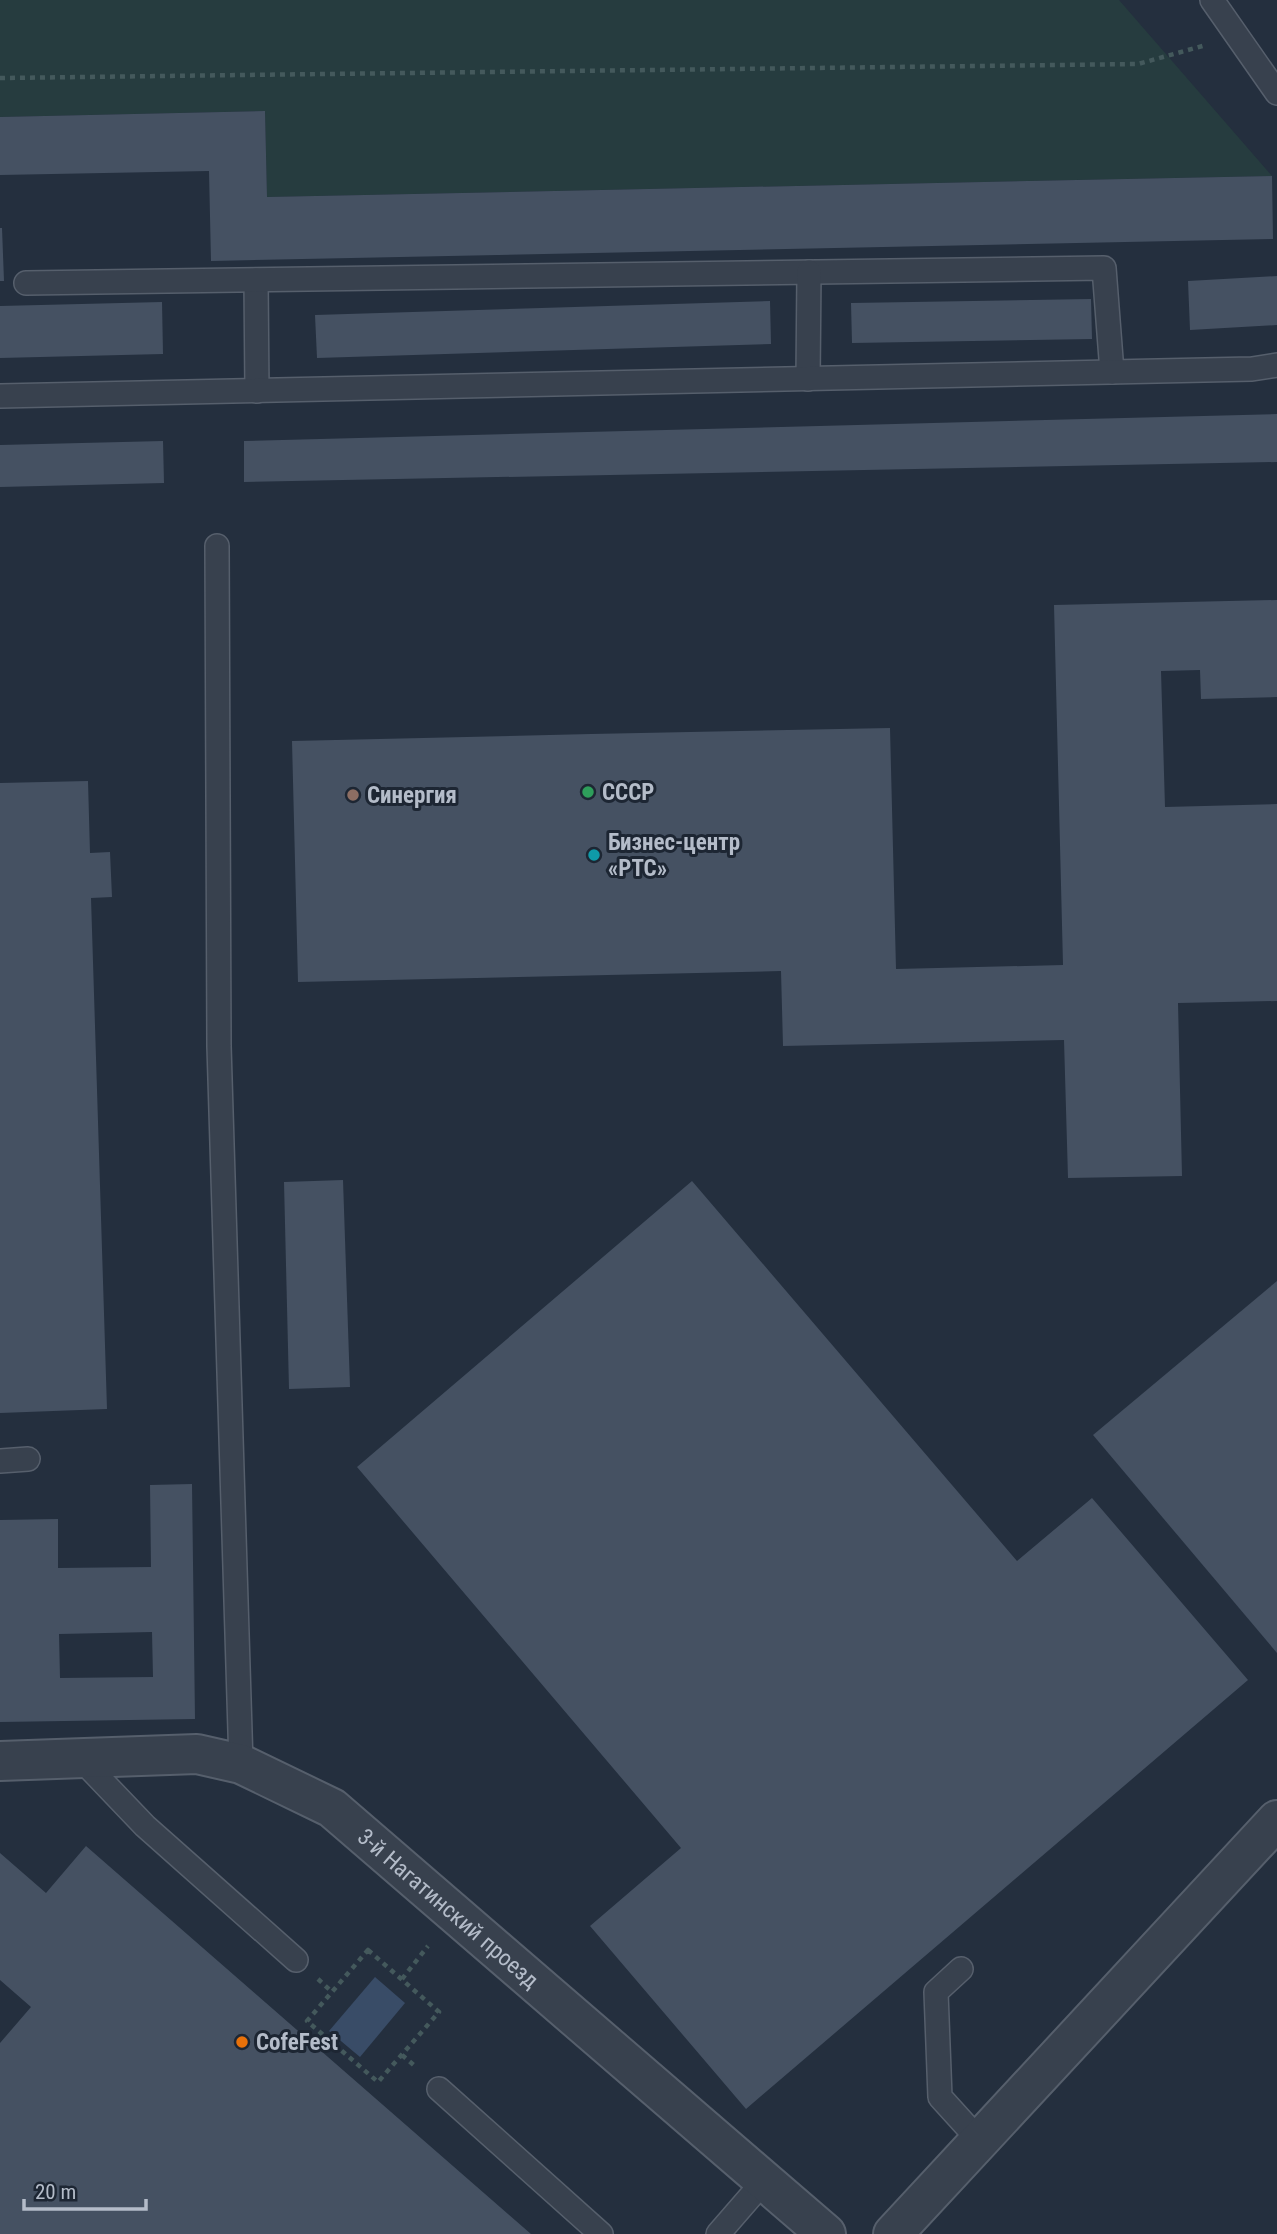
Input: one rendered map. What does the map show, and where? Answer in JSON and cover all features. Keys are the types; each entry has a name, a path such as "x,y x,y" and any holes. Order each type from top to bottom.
{"street":[{"name":"3-й Нагатинский проезд","path":"0,1761 197,1754 241,1764 332,1808 826,2234"},
{"path":"893,2234 1277,1820"}],"lane":[{"path":"1212,0 1277,93"},
{"path":"26,283 1104,268 1112,372"},
{"path":"808,379 809,272"},
{"path":"256,280 257,391"},
{"path":"0,396 1252,369 1277,365"},
{"path":"217,545 219,1046 241,1764"},
{"path":"0,1461 28,1459"},
{"path":"79,1757 145,1826 296,1960"},
{"path":"961,1969 936,1992 940,2097 979,2140"},
{"path":"439,2089 601,2234"},
{"path":"718,2234 764,2181"}],"path":[{"path":"0,78 1138,64 1238,36"},
{"path":"402,1979 428,1946"},
{"path":"368,1950 402,1979 439,2012 378,2082 307,2021 368,1950"}],"green space":[{"path":"0,0 1119,0 1272,176 267,197 265,111 0,117"}],"water":[{"path":"375,1977 405,2003 360,2057 329,2031"}],"building":[{"path":"265,111 267,197 1272,176 1273,239 211,261 209,171 0,175 0,117"},
{"path":"2,228 4,281 0,281"},
{"path":"1277,276 1277,325 1190,330 1188,281"},
{"path":"1091,299 1092,339 852,343 851,303"},
{"path":"770,301 771,344 317,358 315,315"},
{"path":"162,302 163,354 0,358 0,306"},
{"path":"1277,414 1277,462 244,482 244,441"},
{"path":"163,441 164,483 0,487 0,445"},
{"path":"1277,600 1277,697 1201,699 1200,670 1161,671 1165,807 1277,804 1277,1001 1178,1003 1182,1176 1068,1178 1064,1040 783,1046 781,971 298,982 292,741 591,734 890,728 896,969 1063,965 1054,605"},
{"path":"88,781 90,853 110,852 112,897 91,898 107,1409 0,1413 0,783"},
{"path":"343,1180 350,1387 289,1389 284,1182"},
{"path":"692,1181 1017,1561 1092,1498 1248,1680 746,2109 590,1926 681,1848 357,1467"},
{"path":"1277,1281 1277,1653 1093,1435"},
{"path":"192,1484 195,1719 0,1722 0,1520 58,1519 58,1568 151,1567 150,1485","holes":["152,1632 153,1677 60,1678 59,1634"]},
{"path":"86,1846 531,2234 0,2234 0,2043 31,2007 0,1980 0,1853 46,1893"}],"place":[{"name":"СССР","path":"588,792"},
{"name":"Синергия","path":"353,795"},
{"name":"Бизнес-центр «РТС»","path":"594,855"},
{"name":"CofeFest","path":"242,2042"}]}
